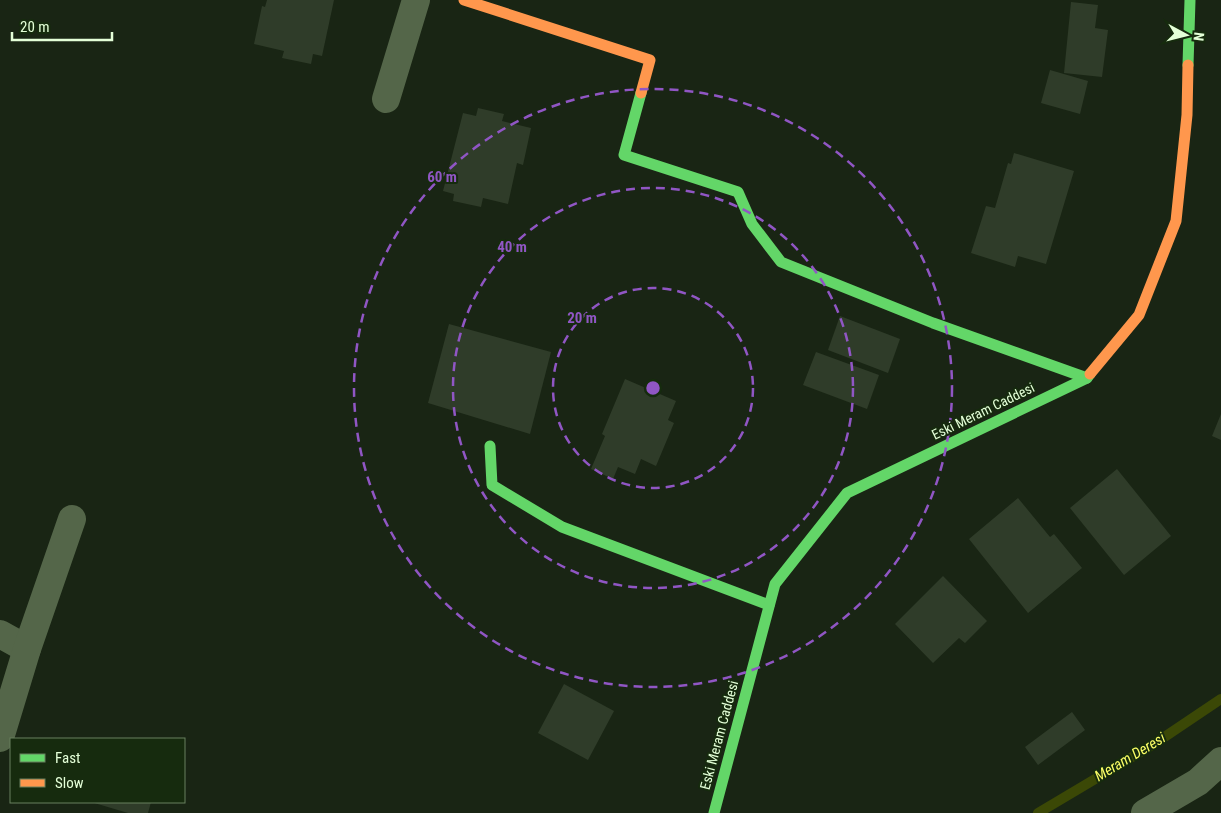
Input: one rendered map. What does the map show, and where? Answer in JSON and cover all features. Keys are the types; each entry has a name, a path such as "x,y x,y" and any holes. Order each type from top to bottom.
{"street":[{"path":"386,99 416,0"},
{"path":"464,0 650,60 624,154 738,192 752,224 781,262 933,323 1087,378"},
{"name":"Eski Meram Caddesi","path":"714,813 775,584 847,493 1087,378 1138,315 1176,221 1187,115 1190,0"},
{"path":"490,446 492,485 562,526 769,605"},
{"path":"0,738 27,649 72,520"},
{"path":"0,634 27,649"},
{"path":"1145,813 1198,782 1221,761"}],"building":[{"path":"267,0 334,0 322,56 313,54 311,64 282,58 284,51 254,44 262,6 265,7"},
{"path":"1071,2 1098,5 1095,28 1108,30 1102,77 1064,73"},
{"path":"1050,70 1088,81 1080,114 1041,103"},
{"path":"478,108 504,114 502,121 531,128 523,165 517,163 508,204 483,198 481,207 453,201 454,194 443,191 463,113 476,116"},
{"path":"1014,153 1074,171 1046,264 1018,256 1015,267 971,253 986,206 995,208 1008,163 1011,164"},
{"path":"840,316 900,339 888,373 828,350"},
{"path":"449,324 551,352 530,434 428,403"},
{"path":"816,352 879,375 867,409 803,385"},
{"path":"625,379 676,401 668,420 674,423 656,466 641,459 635,474 618,467 613,479 591,469 605,436 602,434"},
{"path":"1221,414 1221,440 1212,436"},
{"path":"1117,469 1171,536 1124,575 1070,508"},
{"path":"1018,498 1050,537 1054,534 1082,568 1028,613 969,539"},
{"path":"943,576 987,621 965,643 959,638 933,663 895,624"},
{"path":"564,684 614,711 588,760 538,733"},
{"path":"1072,712 1085,730 1038,765 1025,747"},
{"path":"94,803 151,803 148,813 128,813"}],"waterway":[{"name":"Meram Deresi","path":"1038,813 1154,744 1221,699"}],"traffic: fast":[{"path":"1188,65 1190,0"},
{"path":"641,93 624,155 738,192 752,224 781,262 933,323 1087,378"},
{"path":"714,813 775,584 847,493 1087,378 1090,374"},
{"path":"490,446 492,485 562,527 769,605"}],"traffic: slow":[{"path":"464,0 650,60 641,93"},
{"path":"1090,374 1139,315 1176,221 1187,115 1188,65"}]}
